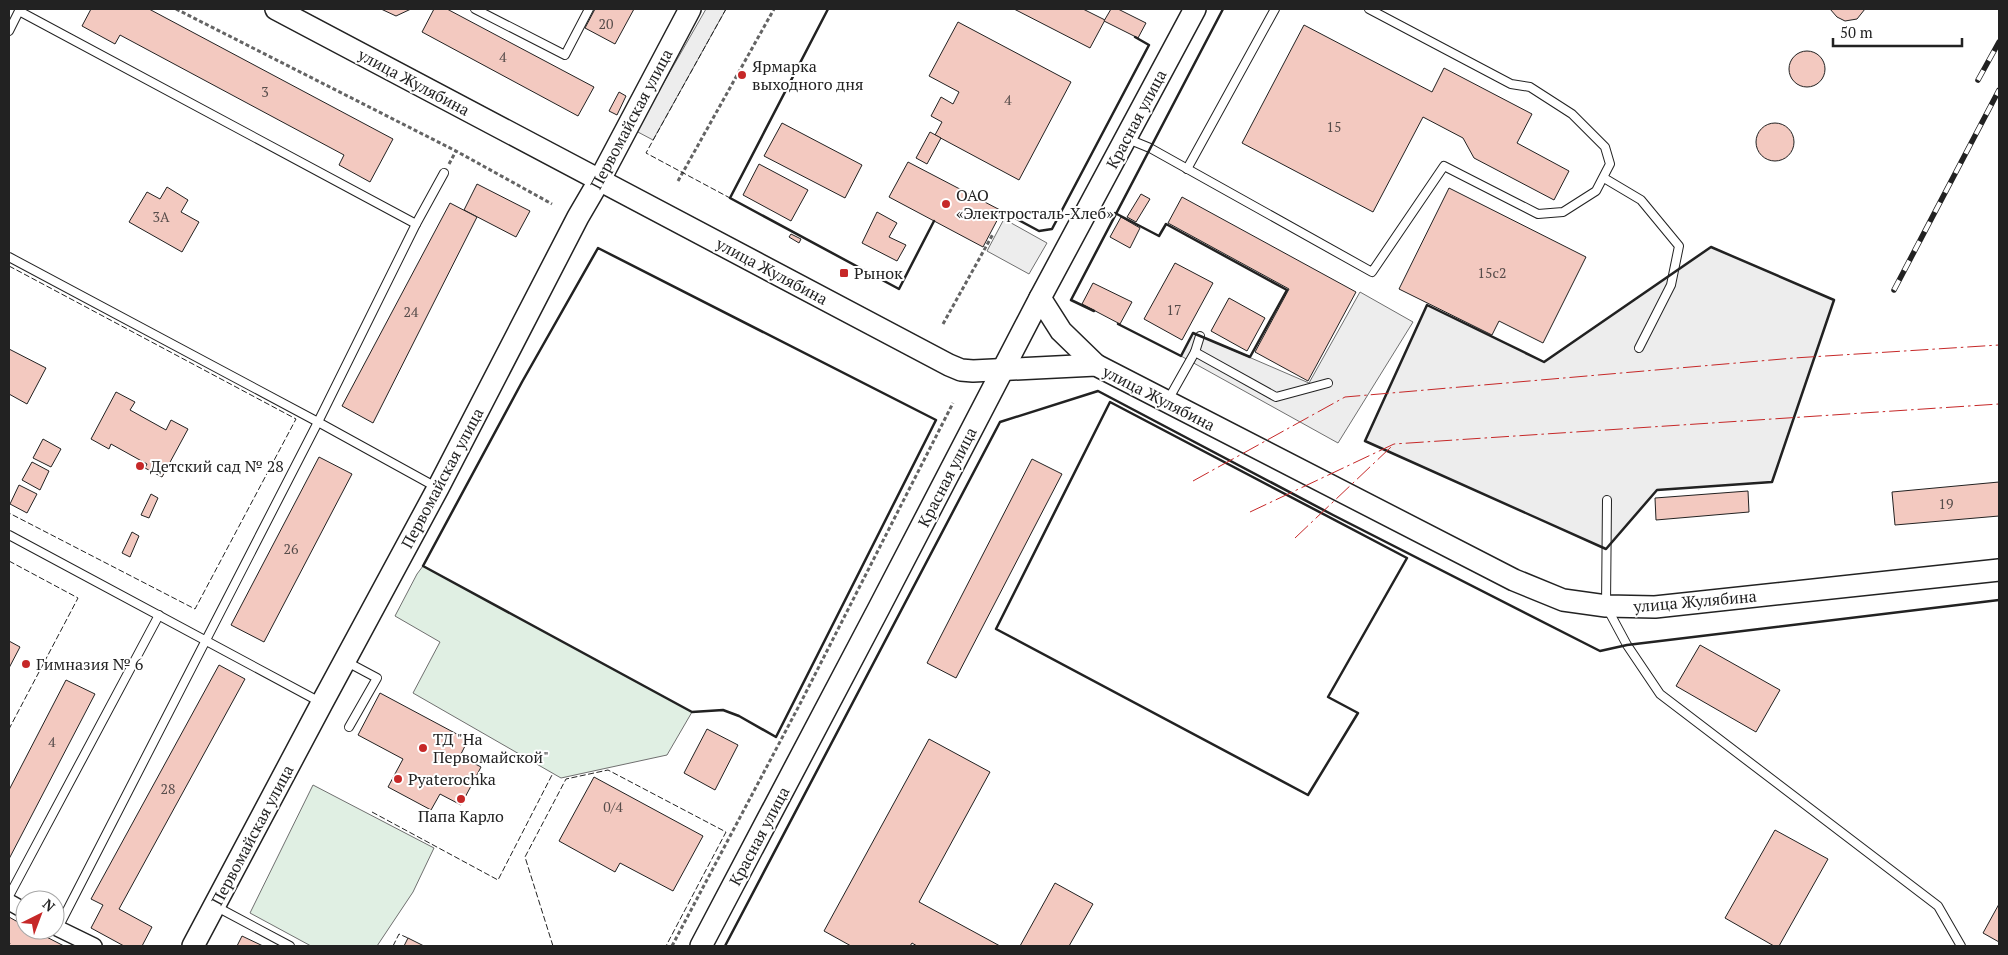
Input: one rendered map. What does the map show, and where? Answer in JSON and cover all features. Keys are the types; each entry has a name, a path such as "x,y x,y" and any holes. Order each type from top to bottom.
{"main road":[{"name":"улица Жулябина","path":"276,9 949,365 961,370 973,371 1096,365 1514,580 1563,600 1606,606 1655,607 1999,570"},
{"name":"Первомайская улица","path":"194,946 438,488 578,217 690,9"},
{"name":"Красная улица","path":"701,946 1002,370 1195,9"},
{"path":"1040,298 1061,332 1096,365"}],"street":[{"path":"65,933 86,944"}],"lane":[{"path":"475,9 565,55 590,9"},
{"path":"1187,169 1275,9"},
{"path":"1126,138 1150,148 1372,272 1444,166 1538,214 1563,212 1596,191 1610,164 1605,147 1572,114 1530,87 1511,84 1369,9"},
{"path":"9,31 19,11 416,224"},
{"path":"65,911 318,422 416,224 444,173"},
{"path":"1604,178 1641,200 1680,246 1671,286 1639,348"},
{"path":"9,257 438,488"},
{"path":"1167,402 1195,352 1200,336"},
{"path":"1195,352 1276,397 1328,382"},
{"path":"1607,500 1606,606 1628,645 1660,694 1938,906 1961,946"},
{"path":"9,535 322,703"},
{"path":"9,896 159,615"},
{"path":"345,661 377,678 350,727"},
{"path":"215,906 290,946"}],"path":[{"path":"176,9 456,151 552,204"},
{"path":"678,181 774,9"},
{"path":"943,324 993,234"},
{"path":"672,946 801,702 953,403"}],"green space":[{"path":"423,566 692,712 667,755 561,778 413,693 440,642 395,616"},
{"path":"313,785 434,848 413,892 377,946 311,946 250,913"}],"shaded area":[{"path":"706,9 726,9 653,140 636,131"},
{"path":"1004,219 1047,243 1029,274 987,251"},
{"path":"1711,247 1834,300 1772,482 1657,490 1606,549 1365,441 1427,305 1544,362"},
{"path":"1360,292 1413,322 1338,443 1181,356 1193,333 1309,383"}],"building":[{"path":"91,9 149,9 393,139 370,182 339,165 344,155 120,35 115,44 82,26"},
{"path":"381,9 411,9 396,16"},
{"path":"434,9 447,9 594,87 578,116 422,32"},
{"path":"595,9 634,9 615,44 585,28"},
{"path":"1014,9 1083,9 1105,20 1090,48"},
{"path":"1111,9 1118,9 1146,23 1138,38 1104,21"},
{"path":"1830,9 1865,9 1857,19 1845,21 1837,17"},
{"path":"958,22 1071,82 1019,180 935,135 942,122 931,116 941,97 953,104 959,92 929,76"},
{"path":"1304,25 1432,92 1444,68 1532,114 1517,143 1569,171 1554,200 1474,158 1463,138 1423,117 1373,212 1242,143"},
{"path":"1807,51 1814,52 1820,56 1824,62 1824,76 1820,82 1814,86 1807,87 1800,86 1794,82 1790,76 1789,69 1790,62 1794,56 1800,52"},
{"path":"619,92 626,96 617,115 609,111"},
{"path":"782,123 862,165 845,198 764,156"},
{"path":"1775,123 1789,128 1794,142 1789,156 1775,161 1761,156 1756,142 1761,128"},
{"path":"930,132 941,138 927,164 916,158"},
{"name":"ОАО «Электросталь-Хлеб»","path":"908,162 1002,211 983,247 889,197"},
{"path":"759,164 808,190 791,221 743,195"},
{"path":"477,184 530,211 516,237 464,210"},
{"path":"167,187 188,200 181,212 199,222 182,252 129,222 147,192 160,199"},
{"path":"1449,188 1586,257 1543,343 1499,321 1492,335 1399,289"},
{"path":"1141,194 1150,199 1136,222 1127,217"},
{"path":"1182,197 1356,292 1308,381 1255,352 1289,289 1168,223"},
{"path":"450,203 477,217 373,423 342,406"},
{"path":"877,212 897,223 889,237 906,245 897,261 862,243"},
{"path":"1121,217 1140,228 1130,248 1110,237"},
{"path":"791,234 801,239 799,243 789,237"},
{"path":"1175,263 1213,283 1182,340 1144,319"},
{"path":"1093,283 1132,302 1120,324 1082,304"},
{"path":"1229,298 1265,318 1247,351 1211,331"},
{"path":"9,349 46,368 27,404 9,394"},
{"path":"116,392 135,402 130,410 166,430 171,420 188,429 162,477 145,468 147,464 111,444 109,449 91,439"},
{"path":"43,439 61,449 51,467 33,458"},
{"path":"319,457 352,474 264,642 231,625"},
{"path":"1032,459 1062,474 956,678 927,663"},
{"path":"32,462 49,471 40,490 22,480"},
{"path":"1999,482 1999,516 1895,525 1892,492"},
{"path":"19,485 37,494 27,513 10,504"},
{"path":"1748,491 1749,512 1656,520 1655,498"},
{"path":"151,494 158,498 149,518 141,515"},
{"path":"132,532 139,536 130,557 122,553"},
{"path":"9,641 20,647 9,668"},
{"path":"1700,645 1780,690 1756,732 1676,686"},
{"path":"219,665 245,679 119,909 152,927 142,946 124,946 91,928 103,905 91,899"},
{"path":"66,680 95,694 9,859 9,790"},
{"name":"ТД \"На Первомайской\"","path":"380,693 468,740 460,756 481,767 461,805 440,794 431,810 388,787 403,759 358,735"},
{"path":"707,729 738,745 715,790 684,773"},
{"path":"929,739 990,772 919,902 1000,946 917,946 912,943 910,946 851,946 824,931"},
{"path":"594,777 703,836 673,891 620,863 615,872 559,841"},
{"path":"1775,830 1828,859 1779,946 1774,946 1725,918"},
{"path":"1055,883 1093,904 1069,946 1020,946"},
{"path":"1999,904 1999,942 1983,933"},
{"path":"9,917 15,920 15,940 52,940 64,946 9,946"},
{"path":"242,936 263,946 237,946"},
{"path":"408,938 424,946 404,946"}],"railway":[{"path":"1978,80 1999,42"},
{"path":"1894,290 1999,90"}],"fence":[{"path":"726,9 646,153 730,198 828,9"},
{"path":"9,266 296,419 195,609 9,513"},
{"path":"9,561 78,598 9,729"},
{"path":"553,946 525,857 566,779 608,770 726,832 666,946"},
{"path":"372,812 498,880 553,773"},
{"path":"393,946 399,934 408,938"}],"wall":[{"path":"828,9 730,198 899,289 934,221"},
{"path":"1094,311 1071,300 1223,9"},
{"path":"1000,214 1002,211 1039,231 1052,229 1149,45 1135,37"},
{"path":"1115,213 1159,236 1166,224 1287,290 1250,357 1193,333 1181,356 1118,324"},
{"path":"1711,247 1834,300 1772,482 1657,490 1606,549 1365,441 1427,305 1544,362 1711,247"},
{"path":"598,248 936,420 776,737 739,716 723,710 692,712 423,566 522,382 598,248"},
{"path":"725,946 1000,422 1098,391 1333,515 1600,651 1627,645 1999,600"},
{"path":"1110,402 1407,558 1328,697 1358,713 1308,795 996,629 1110,402"}],"power":[{"path":"1193,481 1345,397 1794,358 1999,345"},
{"path":"1250,512 1394,444 1999,404"},
{"path":"1295,538 1391,447"}],"place":[{"name":"Ярмарка выходного дня","path":"742,75"},
{"name":"ОАО «Электросталь-Хлеб»","path":"946,204"},
{"name":"Рынок","path":"844,273"},
{"name":"Детский сад № 28","path":"140,466"},
{"name":"Гимназия № 6","path":"26,664"},
{"name":"ТД \"На Первомайской\"","path":"423,748"},
{"name":"Pyaterochka","path":"398,779"},
{"name":"Папа Карло","path":"461,799"}]}
